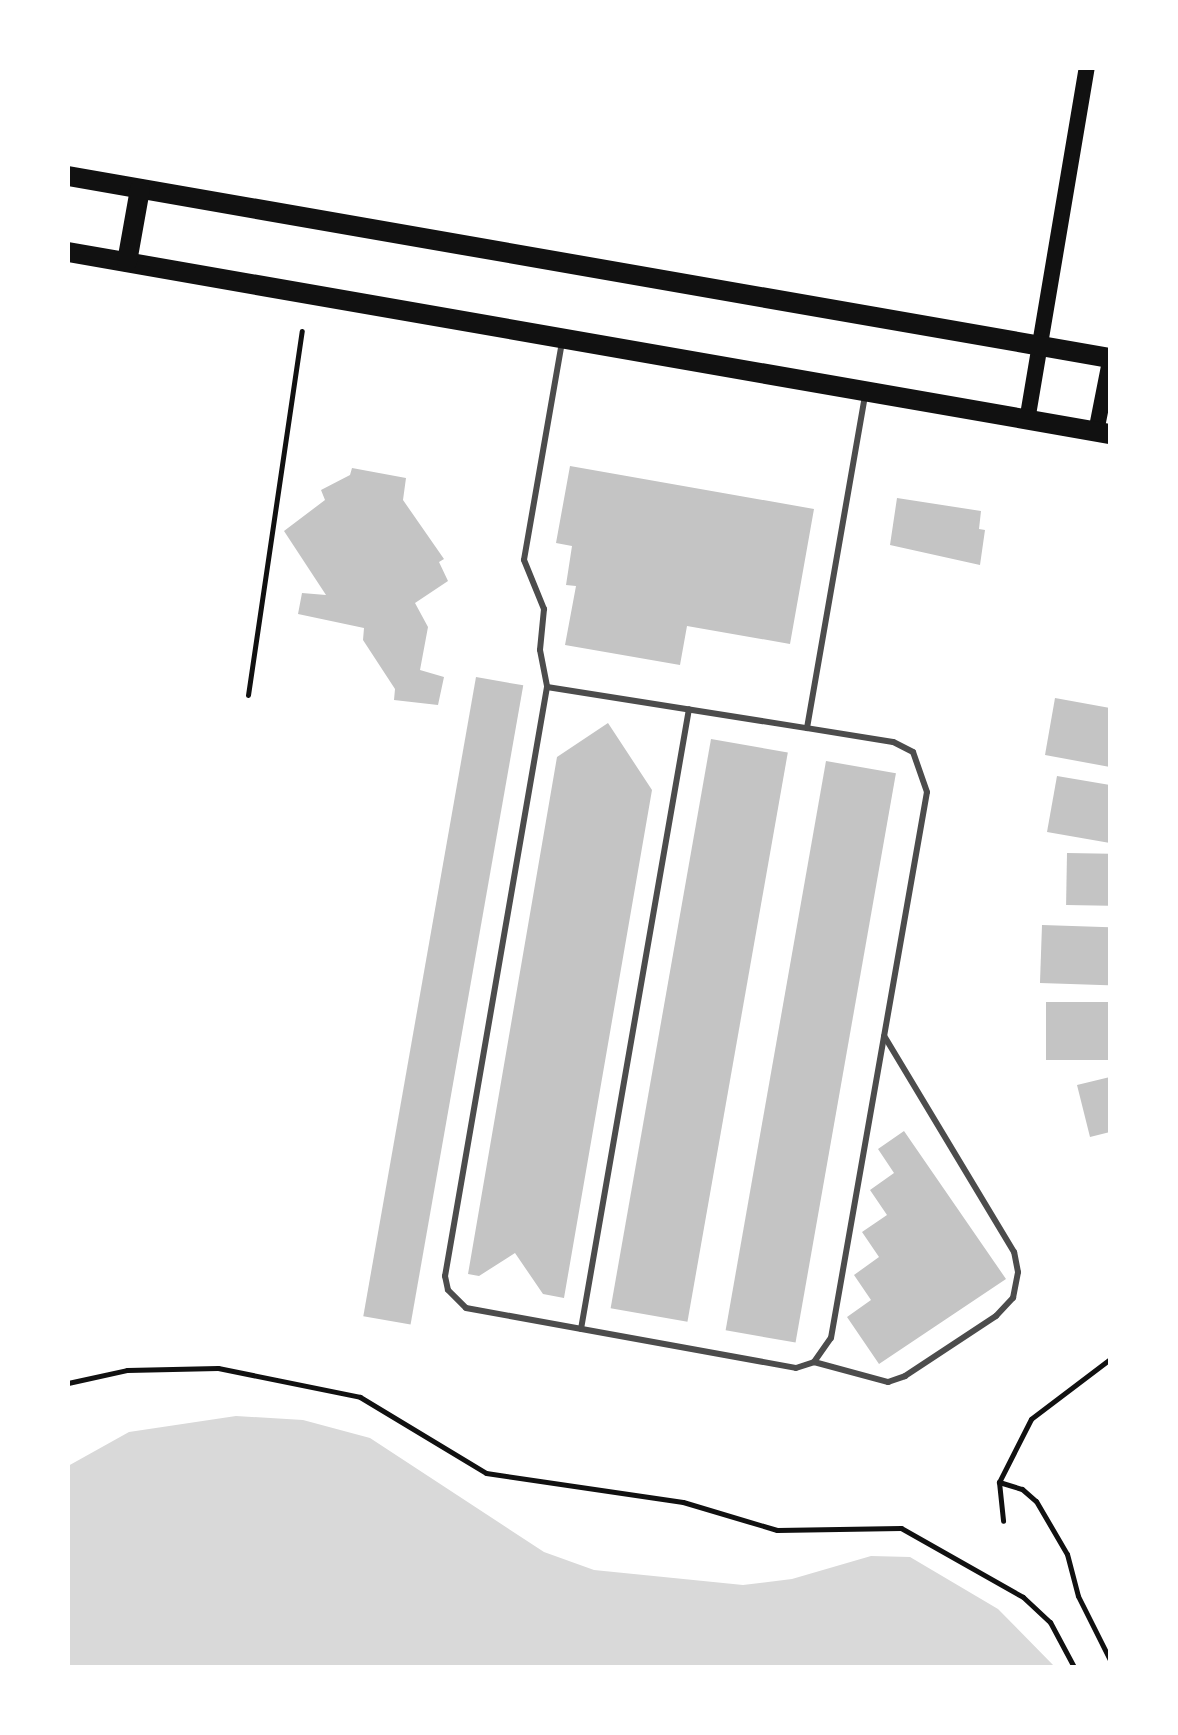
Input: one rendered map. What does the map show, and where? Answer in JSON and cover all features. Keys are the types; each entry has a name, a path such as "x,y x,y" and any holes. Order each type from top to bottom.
{"main road":[{"path":"1027,421 1087,68"},
{"path":"68,176 1038,343 1110,360 1103,433 68,252"},
{"path":"127,262 140,189"}],"lane":[{"path":"563,339 524,560 544,609 540,650 547,687 445,1276 448,1290 466,1308 796,1368 814,1362 888,1382 905,1376 996,1316 1013,1298 1018,1272 1014,1252 884,1036"},
{"path":"807,728 866,392"},
{"path":"547,687 893,742 913,752 923,770 927,792 831,1338 814,1362"},
{"path":"581,1329 689,709"}],"path":[{"path":"248,695 302,331"},
{"path":"1003,1521 999,1482 1031,1419 1110,1359"},
{"path":"68,1383 127,1370 218,1368 360,1397 486,1473 683,1502 777,1530 901,1528 1023,1597 1050,1622 1074,1667"},
{"path":"999,1482 1022,1489 1036,1501 1067,1554 1078,1596 1110,1660"}],"shaded area":[{"path":"236,1416 303,1420 370,1438 544,1552 594,1570 743,1585 792,1579 871,1556 910,1557 998,1609 1055,1667 68,1667 68,1466 129,1432"}],"building":[{"path":"570,466 814,509 790,644 687,626 680,665 565,645 576,586 566,585 572,546 556,543"},
{"path":"352,468 406,478 403,500 444,559 439,562 448,581 415,603 428,627 420,670 444,677 438,705 394,700 395,689 363,640 364,628 298,614 302,593 326,595 284,531 325,500 321,490 350,475"},
{"path":"897,498 981,511 979,529 985,530 980,565 890,545"},
{"path":"476,677 523,685 411,1324 363,1316"},
{"path":"1055,698 1110,708 1110,767 1045,755"},
{"path":"608,723 652,790 564,1298 543,1294 515,1253 479,1276 468,1274 557,757"},
{"path":"711,739 788,753 687,1322 611,1308"},
{"path":"826,761 896,773 796,1343 726,1330"},
{"path":"1057,776 1110,785 1110,843 1047,832"},
{"path":"1067,853 1110,854 1109,906 1066,905"},
{"path":"1042,925 1110,927 1108,985 1040,983"},
{"path":"1046,1002 1110,1002 1110,1060 1046,1060"},
{"path":"1110,1077 1110,1132 1090,1137 1077,1085"},
{"path":"904,1131 1006,1279 879,1364 847,1317 871,1300 854,1275 879,1257 862,1232 887,1215 870,1190 894,1173 878,1149"}]}
